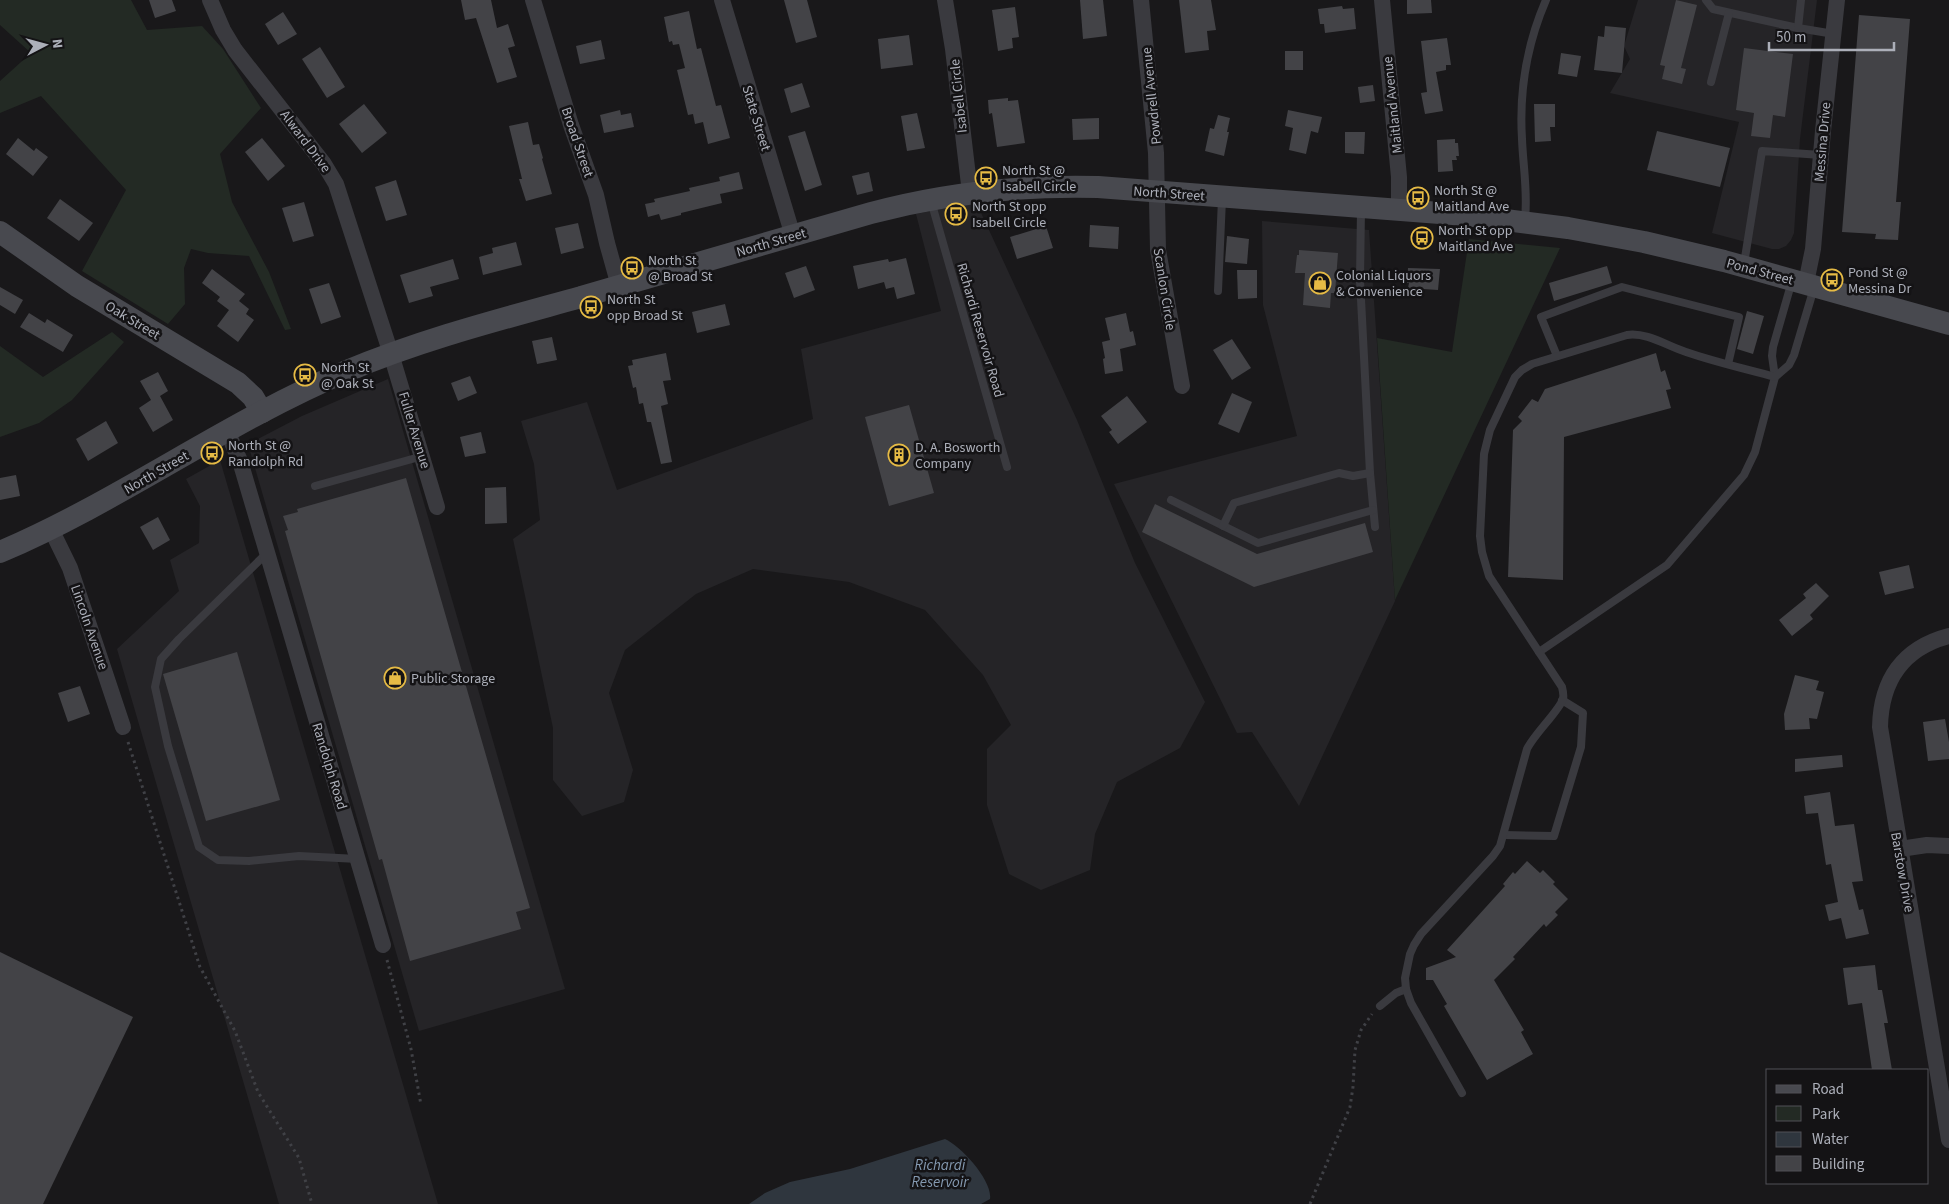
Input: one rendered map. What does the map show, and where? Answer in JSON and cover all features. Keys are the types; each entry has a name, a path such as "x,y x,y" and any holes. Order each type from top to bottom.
{"main road":[{"name":"North Street","path":"0,552 51,529 308,388 391,354 470,328 878,211 931,199 1006,188 1054,186 1399,210 1568,228"},
{"name":"Pond Street","path":"1568,228 1660,246 1743,266 1949,324"},
{"name":"Oak Street","path":"0,232 90,294 238,383 253,397 262,412"}],"street":[{"name":"Alward Drive","path":"210,0 223,30 235,50 331,174 341,196 391,354"},
{"name":"Broad Street","path":"533,0 571,125 596,195 619,286"},
{"name":"State Street","path":"722,0 792,236"},
{"name":"Isabell Circle","path":"945,0 953,50 970,193"},
{"name":"Powdrell Avenue","path":"1141,0 1158,192"},
{"name":"Maitland Avenue","path":"1382,0 1399,177 1399,210"},
{"name":"Messina Drive","path":"1805,283 1813,249 1837,0"},
{"name":"Scanlon Circle","path":"1158,192 1158,250 1182,386"},
{"name":"Fuller Avenue","path":"391,354 437,507"},
{"name":"Randolph Road","path":"227,431 240,461 383,945"},
{"name":"Lincoln Avenue","path":"51,529 70,568 123,727"},
{"name":"Barstow Drive","path":"1949,636 1927,643 1908,655 1894,675 1883,699 1880,712 1881,743 1949,1140"},
{"path":"1900,849 1927,845 1949,846"}],"lane":[{"path":"1525,222 1526,193 1521,126 1523,85 1533,36 1546,0"},
{"path":"1706,0 1713,9 1834,34"},
{"path":"1798,28 1801,0"},
{"path":"1711,82 1729,12"},
{"path":"1743,266 1762,151 1821,155"},
{"path":"1218,291 1222,197"},
{"name":"Richardi Reservoir Road","path":"931,199 1007,467"},
{"path":"1362,207 1360,280 1370,473 1375,527"},
{"path":"1539,652 1667,565 1744,475 1753,458 1775,377 1772,356 1773,347 1805,283"},
{"path":"1775,377 1789,365 1794,355 1805,283"},
{"path":"1557,356 1542,317 1622,287 1739,317 1728,364"},
{"path":"1462,1093 1411,1004 1406,989 1407,966 1414,944 1500,846 1527,749 1532,738 1560,706 1562,700 1562,687 1489,576 1485,565 1480,536 1484,454 1490,430 1515,377 1522,370 1532,364 1557,356 1635,334 1684,352 1775,377"},
{"path":"315,486 422,456"},
{"path":"1223,526 1234,503 1339,473 1353,476 1370,473"},
{"path":"1171,500 1258,543 1373,510"},
{"path":"267,553 161,659 155,687 168,746 199,847 218,860 250,861 300,856 358,859"},
{"path":"1504,835 1554,836 1581,746 1582,713 1562,700"},
{"path":"1380,1006 1396,993 1406,989"}],"path":[{"path":"123,727 200,967 235,1031 258,1092 298,1158 312,1204"},
{"path":"383,945 411,1049 422,1105"},
{"path":"1310,1204 1350,1107 1353,1087 1354,1050 1368,1019 1380,1006"}],"shaded area":[{"path":"1638,0 1817,0 1800,139 1794,233 1786,246 1772,249 1712,233 1739,122 1610,93 1630,59 1624,46"},
{"path":"976,202 1077,420 1135,563 1205,702 1180,748 1117,782 1095,834 1090,870 1041,890 1009,874 987,805 987,749 1011,725 983,675 925,610 849,582 753,569 696,594 625,650 609,693 633,770 624,802 582,816 553,780 553,728 513,539 540,520 534,464 521,421 587,402 617,490 813,419 801,349 941,311 916,214"},
{"path":"1262,221 1369,230 1395,601 1299,806 1252,732 1237,733 1114,484 1297,436 1263,305"},
{"path":"388,379 565,989 419,1031 248,444 302,416"},
{"path":"220,460 438,1204 279,1204 117,649 179,591 170,560 199,543 200,506 186,479"}],"green space":[{"path":"0,0 131,0 147,30 202,26 223,49 261,108 220,154 232,202 269,272 291,329 285,330 249,256 208,253 191,249 184,268 185,304 168,324 82,271 126,190 41,96 0,113 0,81 31,53 0,25"},
{"path":"1469,239 1560,248 1395,600 1377,338 1452,352"},
{"path":"112,332 124,342 72,400 39,423 0,437 0,346 43,377"}],"water":[{"name":"Richardi Reservoir","path":"945,1139 959,1149 975,1165 990,1192 990,1199 981,1204 749,1204 765,1193 790,1182 850,1169"}],"building":[{"path":"149,0 172,0 176,11 155,18"},
{"path":"461,0 491,0 497,28 508,24 515,46 508,48 517,77 497,83 476,18 465,20"},
{"path":"784,0 807,0 817,37 796,43"},
{"path":"1080,0 1103,0 1107,36 1083,39"},
{"path":"1179,0 1211,0 1216,30 1207,31 1209,50 1185,53"},
{"path":"1407,0 1431,0 1432,13 1407,14"},
{"path":"1676,0 1697,5 1681,68 1686,69 1682,84 1662,79 1665,66 1660,65"},
{"path":"1342,6 1343,9 1354,8 1356,29 1325,33 1324,24 1320,24 1318,9"},
{"path":"1015,7 1019,37 1012,38 1013,48 998,51 992,10"},
{"path":"689,11 697,49 701,48 716,106 721,105 730,138 708,144 703,122 695,124 693,114 688,115 677,70 685,68 679,44 673,45 672,41 669,42 664,17"},
{"path":"283,12 297,34 278,45 265,24"},
{"path":"1859,15 1910,19 1896,202 1901,202 1898,240 1875,239 1876,234 1842,232"},
{"path":"1605,26 1626,28 1622,73 1594,70 1598,36 1604,37"},
{"path":"909,35 913,65 881,69 878,39"},
{"path":"1447,38 1451,65 1446,65 1446,70 1436,72 1443,111 1425,114 1421,93 1427,92 1421,41"},
{"path":"601,40 605,59 580,64 576,46"},
{"path":"320,47 345,87 327,98 302,59"},
{"path":"1744,48 1793,54 1785,117 1773,115 1770,138 1751,136 1754,113 1736,110"},
{"path":"1285,51 1303,51 1303,70 1285,70"},
{"path":"1561,53 1581,56 1577,77 1558,74"},
{"path":"802,83 810,107 791,113 784,89"},
{"path":"1373,85 1375,101 1360,103 1358,87"},
{"path":"1008,98 1008,101 1018,100 1025,143 997,147 992,113 989,114 988,100"},
{"path":"364,104 387,133 362,153 339,124"},
{"path":"1534,104 1555,104 1555,127 1550,127 1551,141 1535,142"},
{"path":"620,110 621,115 631,113 634,127 604,133 600,115"},
{"path":"1288,110 1322,117 1318,133 1311,131 1306,154 1289,150 1293,128 1285,126"},
{"path":"917,113 925,148 907,151 901,116"},
{"path":"1218,115 1230,118 1224,156 1205,151 1210,128 1214,129"},
{"path":"1099,118 1099,139 1073,140 1072,119"},
{"path":"528,122 533,145 539,144 552,194 526,201 519,179 522,179 509,126"},
{"path":"805,131 822,185 805,191 788,136"},
{"path":"1657,131 1730,148 1720,187 1647,170"},
{"path":"1345,132 1365,132 1364,154 1345,153"},
{"path":"18,138 34,151 36,148 48,157 33,176 6,154"},
{"path":"262,138 285,166 268,181 245,152"},
{"path":"1455,139 1455,143 1458,143 1459,156 1456,156 1457,160 1452,160 1453,171 1438,172 1437,140"},
{"path":"739,172 743,189 720,194 722,203 661,220 659,214 648,217 645,204 655,202 654,199 690,191 689,188 720,181 719,177"},
{"path":"869,172 873,191 857,195 852,176"},
{"path":"396,180 407,215 386,221 375,187"},
{"path":"60,199 93,223 79,241 47,218"},
{"path":"304,202 314,236 293,242 282,208"},
{"path":"578,223 584,248 561,254 555,228"},
{"path":"1090,225 1119,227 1118,249 1089,247"},
{"path":"1046,226 1053,248 1017,259 1010,237"},
{"path":"1227,236 1249,239 1247,264 1225,262"},
{"path":"516,242 522,265 483,275 479,257 493,253 492,248"},
{"name":"Colonial Liquors & Convenience","path":"1299,250 1338,253 1335,293 1331,293 1330,308 1303,305 1305,273 1295,273"},
{"path":"906,258 915,294 897,299 894,287 886,289 884,282 858,289 853,266 888,259 889,262"},
{"path":"453,259 459,279 430,287 433,296 409,303 400,275"},
{"path":"806,266 815,290 794,298 785,273"},
{"path":"1607,266 1612,283 1554,301 1549,283"},
{"path":"1408,268 1440,269 1438,290 1408,288"},
{"path":"212,269 245,294 239,301 249,309 246,314 254,320 238,342 217,326 229,310 217,301 220,297 202,283"},
{"path":"1237,270 1257,270 1257,298 1238,299"},
{"path":"329,283 341,317 321,324 309,289"},
{"path":"0,287 23,300 15,314 0,305"},
{"path":"725,304 730,325 697,333 692,312"},
{"path":"1747,311 1764,316 1753,354 1737,349"},
{"path":"29,313 45,323 47,319 73,335 63,352 20,327"},
{"path":"1126,313 1130,332 1133,331 1136,345 1120,349 1123,371 1105,374 1102,342 1110,340 1105,318"},
{"path":"552,337 557,360 537,364 532,341"},
{"path":"1232,339 1251,368 1232,380 1213,350"},
{"path":"666,353 671,380 663,381 668,404 661,406 672,462 661,464 651,422 647,422 643,403 639,404 636,387 633,388 628,366 633,365 632,360"},
{"path":"1656,353 1661,372 1665,370 1671,389 1666,390 1671,408 1564,437 1563,580 1508,577 1513,430 1522,421 1518,417 1532,399 1538,402 1545,389"},
{"path":"158,372 168,391 160,396 173,420 153,432 139,408 151,400 140,381"},
{"path":"470,376 477,393 458,401 451,383"},
{"path":"1232,393 1252,402 1239,433 1218,424"},
{"path":"1127,396 1147,422 1118,444 1109,432 1112,430 1101,416"},
{"name":"D. A. Bosworth Company","path":"909,405 934,493 889,506 865,417"},
{"path":"106,421 118,443 88,461 76,439"},
{"path":"481,432 486,453 465,457 460,437"},
{"path":"16,475 20,496 0,500 0,478"},
{"name":"Public Storage","path":"406,478 530,908 516,912 521,929 410,961 382,859 379,860 285,531 288,530 283,516 298,512 297,509"},
{"path":"506,487 507,523 485,524 485,488"},
{"path":"1155,504 1257,554 1365,523 1373,552 1254,587 1142,532"},
{"path":"158,517 170,540 153,550 140,527"},
{"path":"1909,565 1914,588 1885,595 1879,572"},
{"path":"1816,583 1829,596 1810,615 1813,619 1792,636 1779,620 1806,598 1803,594"},
{"path":"237,652 280,800 206,821 163,674"},
{"path":"1795,675 1819,681 1816,690 1824,692 1817,719 1809,718 1810,729 1785,730 1784,714"},
{"path":"80,686 90,714 68,722 58,693"},
{"path":"1945,719 1949,742 1949,759 1928,761 1923,722"},
{"path":"1842,755 1843,767 1795,772 1795,759"},
{"path":"1830,792 1835,826 1854,824 1863,881 1852,882 1859,910 1863,909 1869,934 1846,939 1841,918 1829,921 1825,905 1838,902 1831,864 1826,865 1818,813 1806,814 1804,796"},
{"path":"1527,861 1540,873 1543,870 1555,882 1553,884 1568,899 1555,912 1558,915 1546,927 1544,924 1513,957 1515,959 1494,980 1524,1030 1521,1032 1533,1054 1487,1080 1444,1006 1447,1004 1433,980 1426,980 1426,968 1456,957 1447,950 1505,886 1503,884 1513,872 1515,874"},
{"path":"0,952 133,1017 43,1204 0,1204"},
{"path":"1875,965 1878,990 1882,990 1888,1023 1884,1023 1892,1069 1872,1069 1862,1003 1848,1005 1843,968"}],"place":[{"name":"North St @ Isabell Circle","path":"986,178"},
{"name":"North St @ Maitland Ave","path":"1418,198"},
{"name":"North St opp Isabell Circle","path":"956,214"},
{"name":"North St opp Maitland Ave","path":"1422,238"},
{"name":"North St @ Broad St","path":"632,268"},
{"name":"Pond St @ Messina Dr","path":"1832,280"},
{"name":"Colonial Liquors & Convenience","path":"1320,283"},
{"name":"North St opp Broad St","path":"591,307"},
{"name":"North St @ Oak St","path":"305,375"},
{"name":"North St @ Randolph Rd","path":"212,453"},
{"name":"D. A. Bosworth Company","path":"899,455"},
{"name":"Public Storage","path":"395,678"}]}
